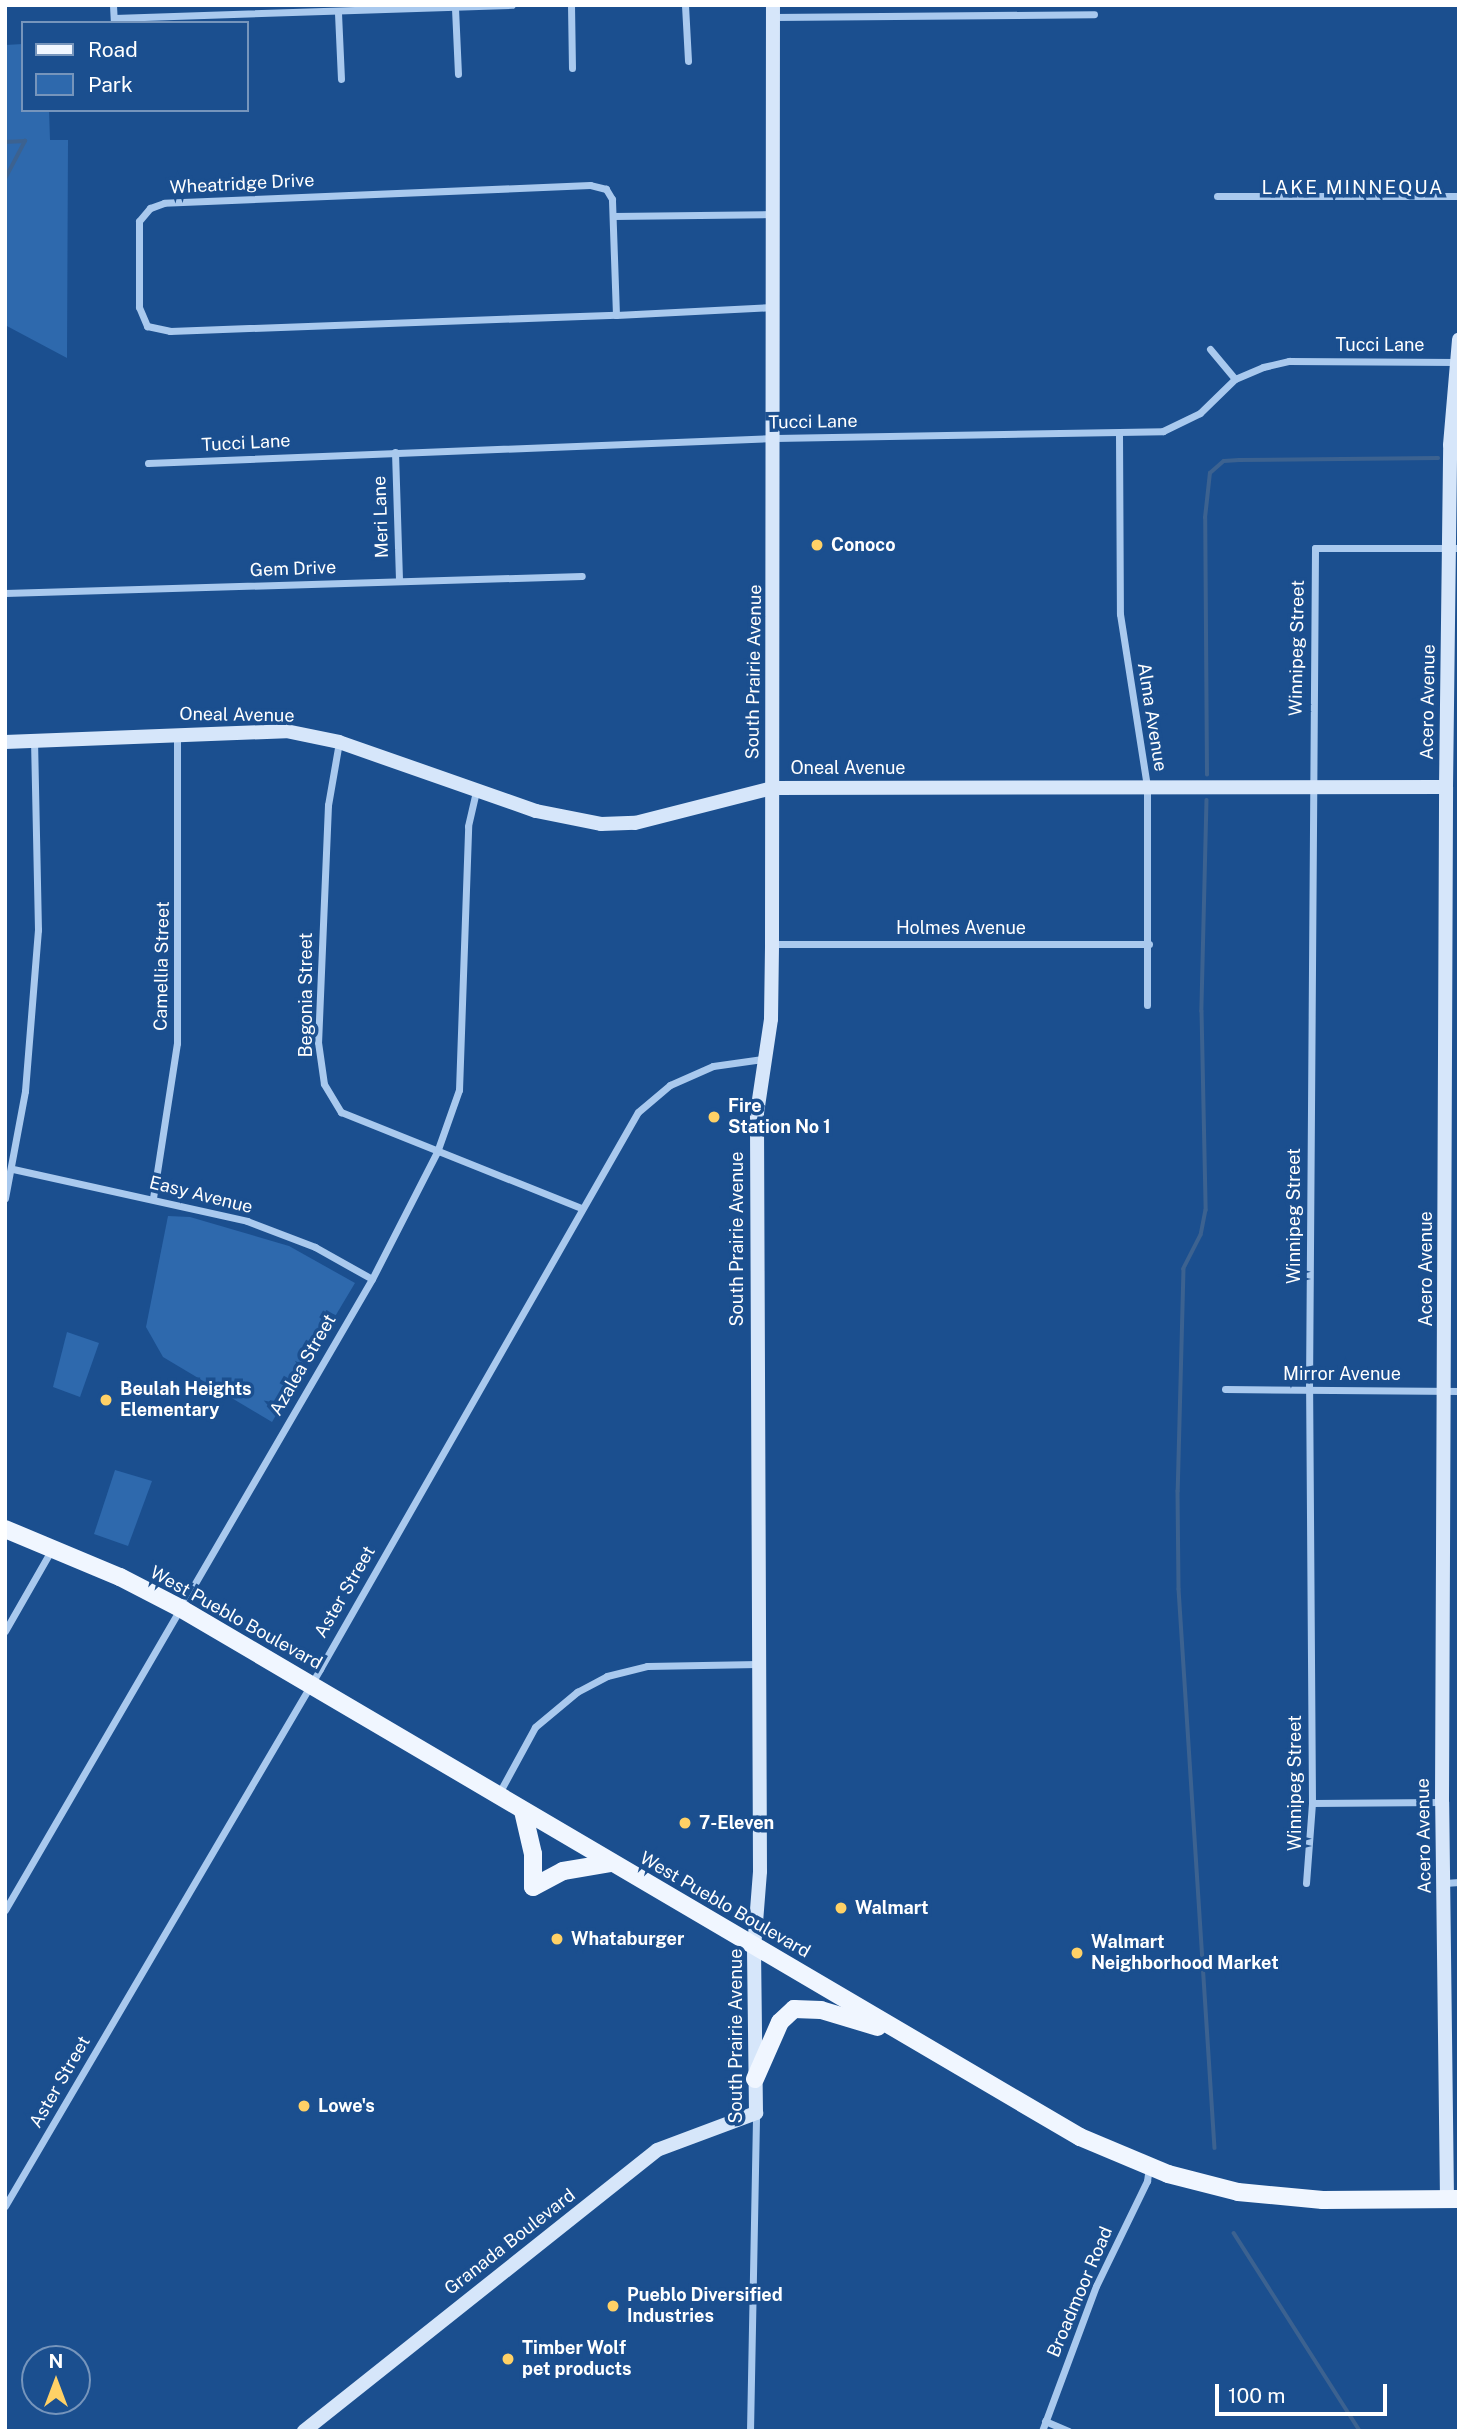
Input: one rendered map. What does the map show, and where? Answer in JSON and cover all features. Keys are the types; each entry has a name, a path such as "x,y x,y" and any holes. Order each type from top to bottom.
{"main road":[{"name":"West Pueblo Boulevard","path":"5,1529 180,1608 754,1948 1080,2137 1197,2183 1278,2197 1453,2199"},
{"path":"523,1811 534,1862 533,1887 563,1871 611,1863"},
{"path":"755,2079 780,2022 794,2009 821,2010 905,2034"}],"street":[{"path":"113,5 114,20 224,19 512,5"},
{"path":"571,5 572,68"},
{"path":"685,5 688,61"},
{"path":"455,8 458,74"},
{"path":"774,11 1094,14"},
{"name":"South Prairie Avenue","path":"750,2431 756,2113 754,1948 760,1871 757,1113 771,1019 772,944 774,11"},
{"path":"338,13 341,79"},
{"name":"Wheatridge Drive","path":"616,315 613,216 606,189 590,185 164,202 150,208 139,221 139,307 148,326 170,331 616,315 775,307"},
{"path":"1217,197 1459,196"},
{"path":"613,216 775,214"},
{"name":"Acero Avenue","path":"1453,2199 1452,1882 1442,1802 1452,1390 1454,547 1450,445 1459,339"},
{"path":"1210,349 1235,379"},
{"name":"Tucci Lane","path":"148,463 775,438 1119,434 1163,431 1200,413 1235,379 1289,361 1457,362"},
{"name":"Alma Avenue","path":"1119,434 1120,614 1147,787 1147,1005"},
{"name":"Meri Lane","path":"395,452 399,581"},
{"name":"Winnipeg Street","path":"1306,1883 1312,1803 1309,1389 1311,788 1315,548 1454,547"},
{"name":"Gem Drive","path":"5,593 582,576"},
{"name":"Oneal Avenue","path":"5,742 177,733 286,731 339,742 478,788 536,811 601,824 635,823 772,788 1453,787"},
{"name":"Camellia Street","path":"153,1198 177,1043 177,733"},
{"path":"5,1198 13,1169 26,1078 38,930 34,741"},
{"name":"Begonia Street","path":"339,742 326,833 318,1042 324,1084 341,1112 581,1208"},
{"name":"Azalea Street","path":"5,1910 372,1279 437,1152 458,1090 468,826 478,788"},
{"name":"Holmes Avenue","path":"772,944 1149,944"},
{"name":"Aster Street","path":"5,2206 310,1684 638,1112 662,1092 713,1066 763,1059"},
{"name":"Easy Avenue","path":"13,1169 247,1221 315,1247 372,1279"},
{"name":"Mirror Avenue","path":"1225,1390 1452,1390"},
{"path":"5,1631 52,1549"},
{"path":"498,1795 535,1727 577,1692 607,1676 648,1665 758,1664"},
{"path":"1312,1803 1442,1802"},
{"name":"Granada Boulevard","path":"304,2431 657,2150 756,2113"},
{"name":"Broadmoor Road","path":"1042,2431 1096,2286 1147,2181 1149,2166"},
{"path":"1045,2421 1069,2431"}],"green space":[{"path":"21,44 21,112 49,112 50,140 68,140 67,358 5,325 5,45"},
{"path":"168,1216 190,1217 289,1246 355,1283 272,1422 163,1357 146,1327"},
{"path":"67,1332 99,1343 80,1397 53,1387"},
{"path":"115,1470 152,1481 128,1546 94,1534"}],"waterway":[{"path":"5,142 25,141"},
{"path":"5,179 25,141"},
{"path":"1207,775 1205,518 1210,473 1224,461 1239,460 1438,458"},
{"path":"1207,800 1202,1011 1206,1210 1201,1235 1184,1269 1178,1491 1179,1589 1215,2148"},
{"path":"1234,2233 1360,2431"}],"place":[{"name":"Conoco","path":"817,545"},
{"name":"Fire Station No 1","path":"714,1117"},
{"name":"Beulah Heights Elementary","path":"106,1400"},
{"name":"7-Eleven","path":"685,1823"},
{"name":"Walmart","path":"841,1908"},
{"name":"Whataburger","path":"557,1939"},
{"name":"Walmart Neighborhood Market","path":"1077,1953"},
{"name":"Lowe's","path":"304,2106"},
{"name":"Pueblo Diversified Industries","path":"613,2306"},
{"name":"Timber Wolf pet products","path":"508,2359"}],"district":[{"name":"LAKE MINNEQUA","path":"1353,188"}]}
